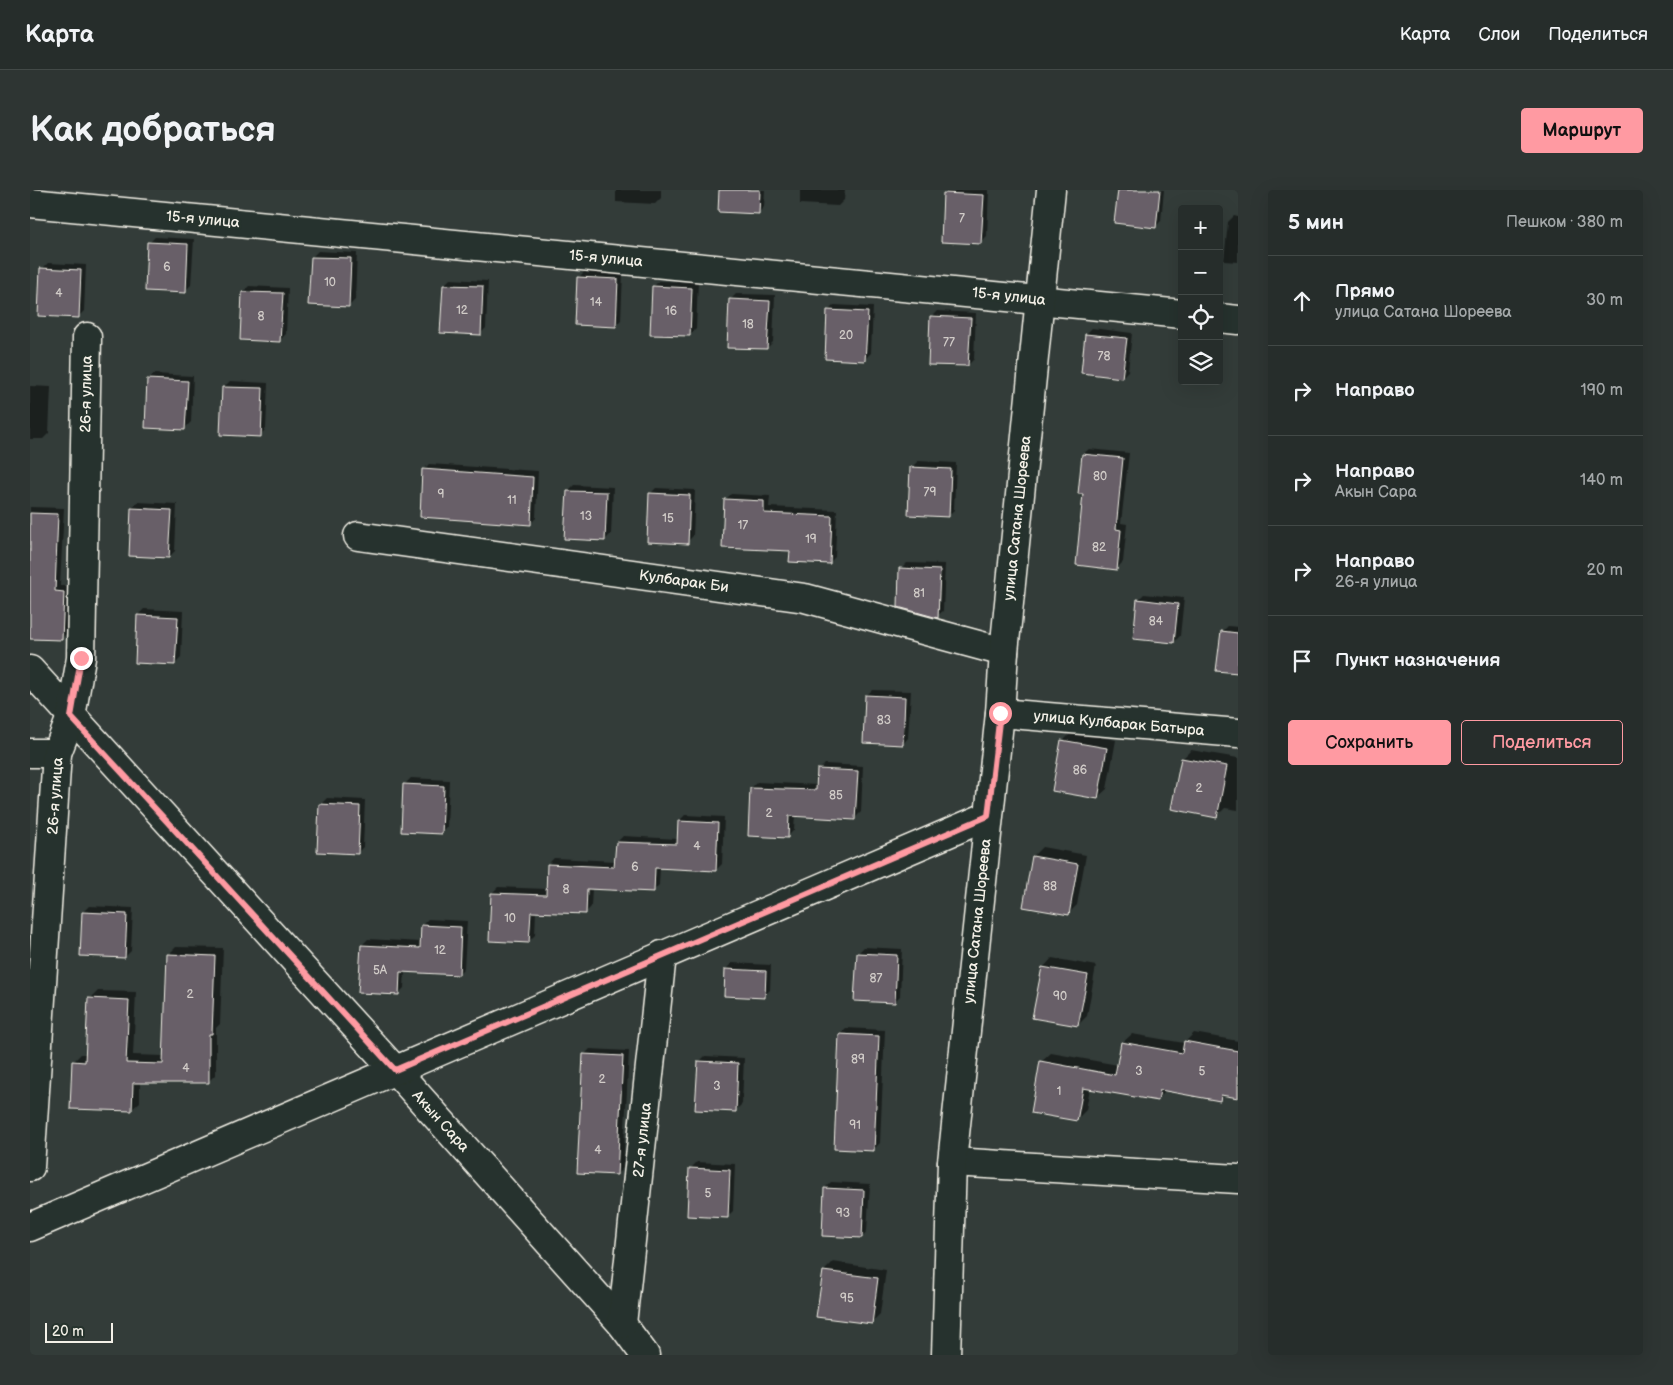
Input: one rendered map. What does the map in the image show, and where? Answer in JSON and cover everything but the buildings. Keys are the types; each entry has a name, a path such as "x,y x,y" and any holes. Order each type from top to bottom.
{"street":[{"name":"улица Сатана Шореева","path":"946,1355 952,1162 1000,713 1004,652 1050,190"},
{"name":"15-я улица","path":"30,203 1178,314"},
{"path":"1223,318 1238,320"},
{"name":"26-я улица","path":"30,1167 57,753 71,717 81,658 87,337"},
{"name":"Кулбарак Би","path":"358,536 805,598 1004,652"},
{"name":"Акын Сара","path":"30,670 395,1070 622,1324 645,1355"},
{"name":"улица Кулбарак Батыра","path":"1000,713 1238,733"},
{"path":"30,753 57,753"},
{"path":"30,1227 988,816"},
{"name":"27-я улица","path":"622,1324 662,955"},
{"path":"952,1162 1238,1178"}],"route":[{"path":"81,658 71,717 395,1070 988,816 1000,713"}]}
